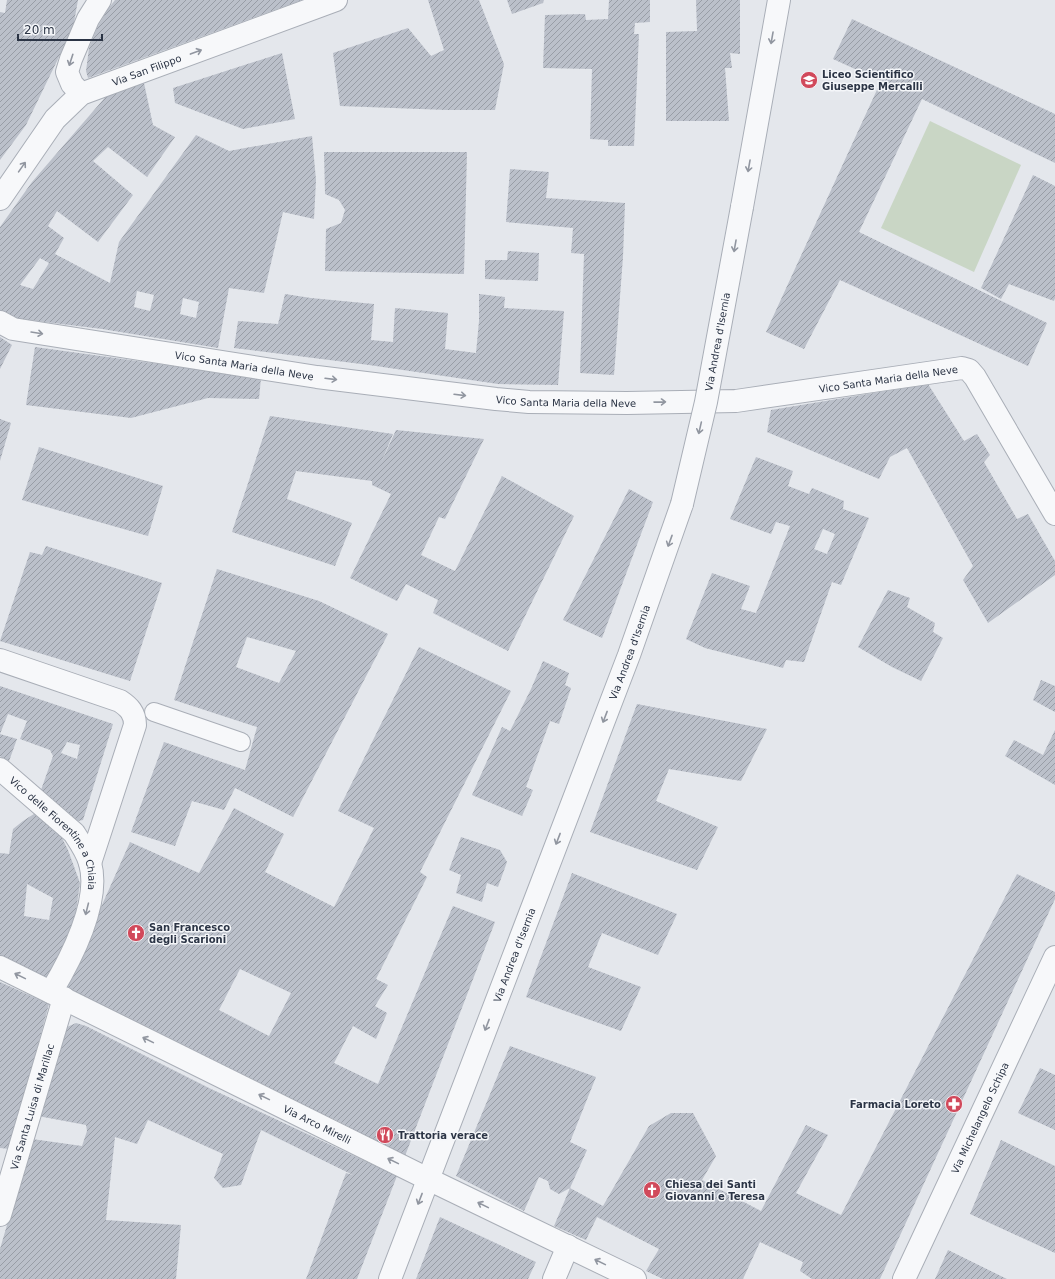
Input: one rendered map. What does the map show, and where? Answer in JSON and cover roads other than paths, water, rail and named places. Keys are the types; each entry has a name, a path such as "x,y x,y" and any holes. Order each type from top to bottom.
{"street":[{"path":"81,94 72,84 68,72 71,59 88,20 100,0"},
{"name":"Via San Filippo","path":"0,199 55,119 81,94 336,0"},
{"name":"Via Andrea d'Isernia","path":"390,1279 629,655 671,539 682,504 706,402 779,0"},
{"name":"Vico Santa Maria della Neve","path":"0,322 13,329 317,377 529,402 627,403 736,401 962,368 969,370 975,377 1055,514"},
{"path":"0,660 120,701 128,706 135,719 135,725 90,863"},
{"path":"154,712 240,742"},
{"name":"Vico delle Fiorentine a Chiaia","path":"0,768 74,833 81,843 90,863 92,887 83,926 68,962 57,995"},
{"name":"Via Michelangelo Schipa","path":"904,1279 1055,957"},
{"name":"Via Arco Mirelli","path":"0,967 428,1179 635,1279"},
{"name":"Via Santa Luisa di Marillac","path":"0,1215 57,995"},
{"path":"554,1279 568,1246"}],"place":[{"name":"Liceo Scientifico Giuseppe Mercalli","path":"809,80"},
{"name":"San Francesco degli Scarioni","path":"136,933"},
{"name":"Farmacia Loreto","path":"954,1104"},
{"name":"Trattoria verace","path":"385,1135"},
{"name":"Chiesa dei Santi Giovanni e Teresa","path":"652,1190"}]}
